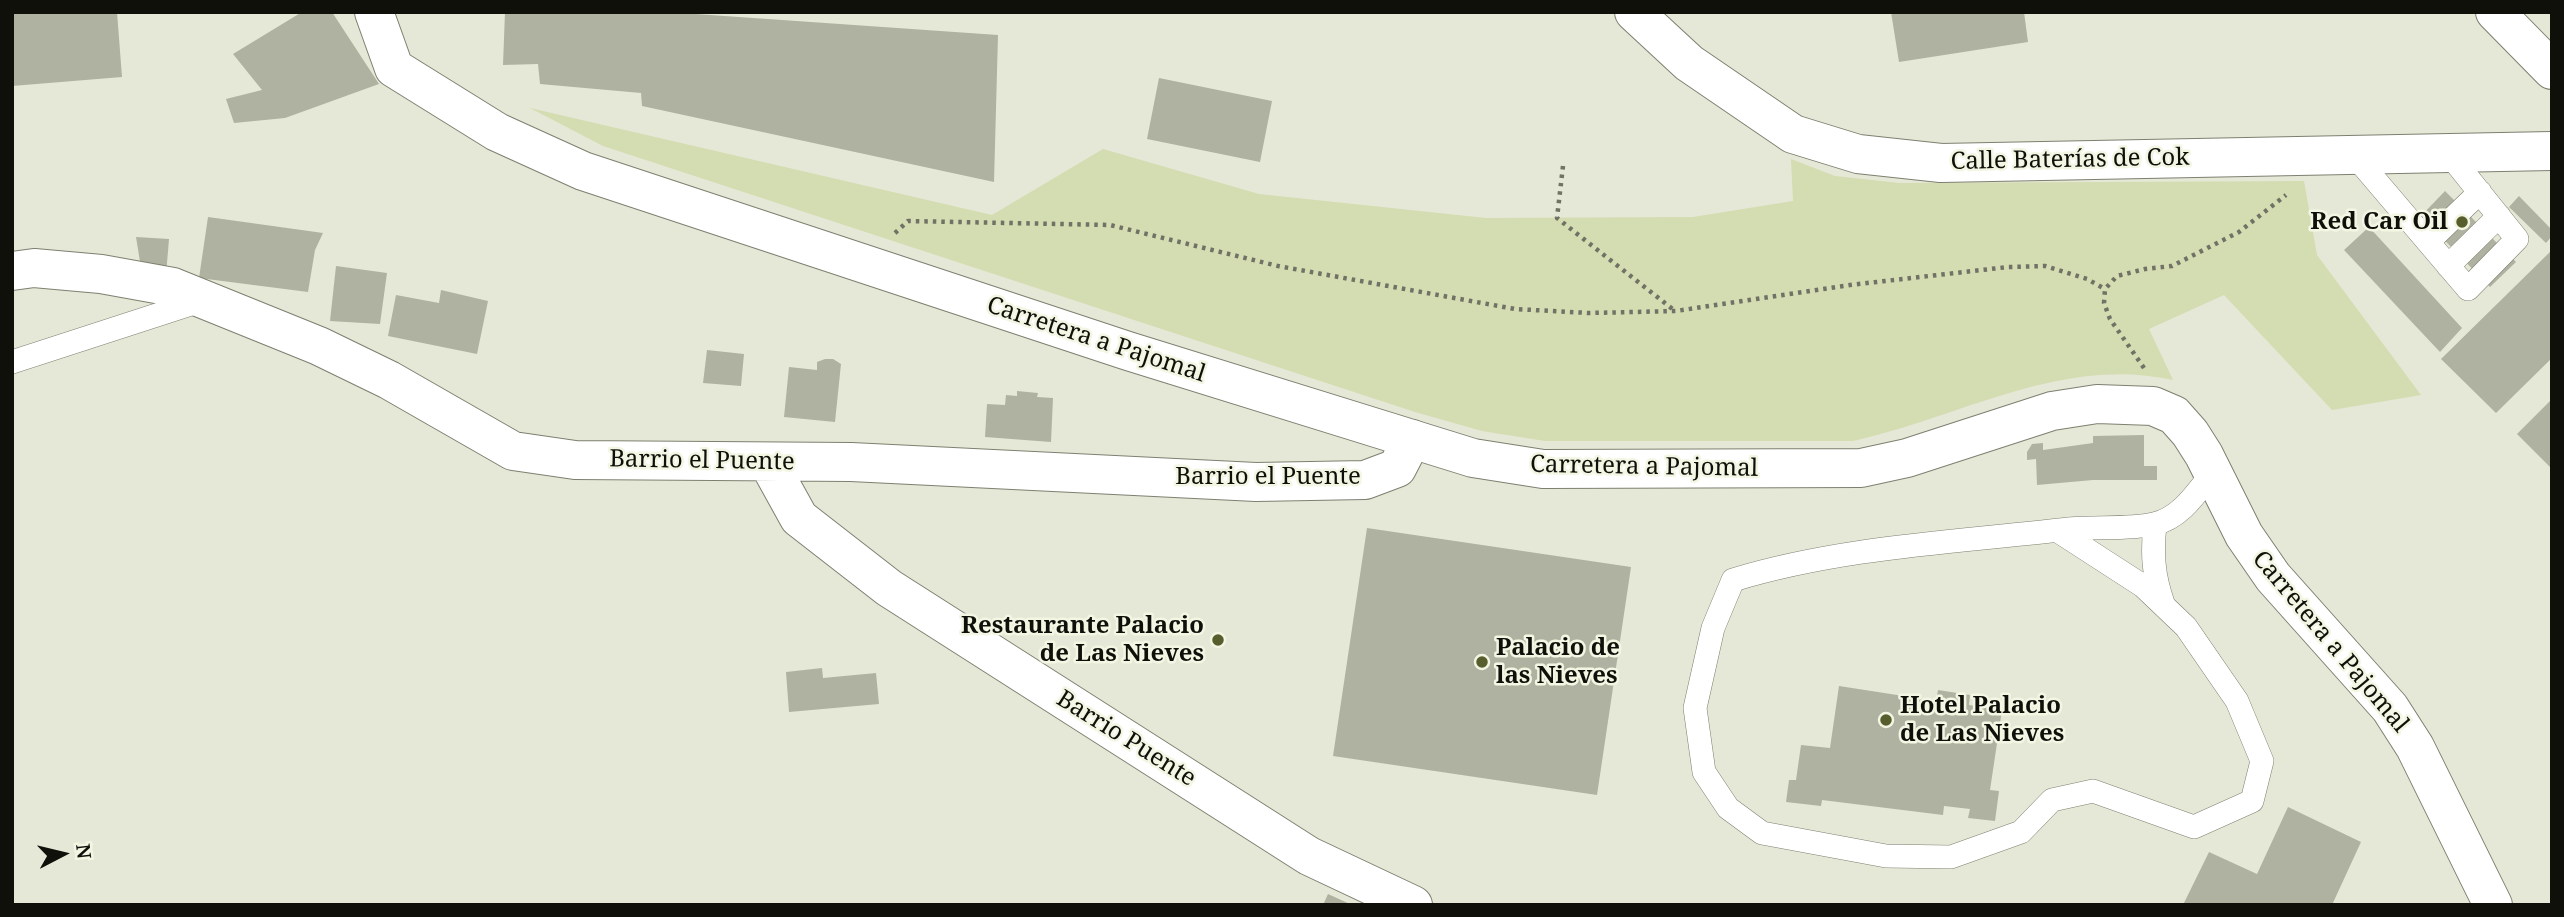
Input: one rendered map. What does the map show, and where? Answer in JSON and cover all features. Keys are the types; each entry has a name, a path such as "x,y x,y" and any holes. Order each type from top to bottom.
{"street":[{"name":"Carretera a Pajomal","path":"374,12 394,68 497,132 583,171 1128,351 1474,458 1544,469 1861,468 1907,458 2052,411 2097,404 2153,406 2174,415 2190,433 2244,535 2273,578 2390,708 2415,747 2493,905"},
{"name":"Calle Baterías de Cok","path":"1634,12 1689,63 1793,134 1858,154 1941,163 2552,151"},
{"path":"2495,12 2552,69"},
{"name":"Barrio el Puente","path":"12,271 34,268 101,274 173,287 319,346 378,375 513,451 575,460 851,462 1256,482 1365,480 1397,468 1412,439"},
{"name":"Barrio Puente","path":"768,462 799,518 889,588 1309,856 1413,905"}],"lane":[{"path":"2354,155 2468,289 2517,239 2448,153"},
{"path":"2428,242 2480,192"},
{"path":"12,362 204,300"},
{"path":"2058,531 2143,586 2186,627 2237,701 2262,761 2252,801 2194,827 2093,791 2052,800 2021,832 1951,857 1885,856 1762,833 1728,808 1704,772 1695,708 1713,628 1733,580 1777,566 1885,550 2058,531 2155,524 2182,510 2213,472"},
{"path":"2155,524 2152,554 2155,580 2164,606"}],"path":[{"path":"2153,406 2147,374 2110,318 2104,303 2105,289 2117,276 2172,266 2239,232 2290,192 2292,156"},
{"path":"1563,166 1557,218 1676,311"},
{"path":"878,268 888,238 908,221 1110,225 1278,266 1515,309 1589,313 1676,311 1850,285 2008,267 2045,266 2087,279 2105,289"}],"green space":[{"path":"530,108 992,215 1103,149 1259,194 1486,218 1693,217 1793,201 1791,159 1835,176 1899,183 2304,181 2317,255 2421,395 2332,410 2224,295 2149,329 2173,380 2132,374 2051,382 1853,441 1545,441 1482,431 1415,412 603,146"}],"building":[{"path":"12,12 117,12 122,77 12,86"},
{"path":"302,12 332,12 379,84 285,118 234,123 226,99 262,90 233,54"},
{"path":"505,12 667,12 998,35 994,182 642,106 641,93 540,84 538,64 503,65"},
{"path":"1891,12 2024,12 2028,42 1899,62"},
{"path":"1159,78 1272,101 1260,162 1147,139"},
{"path":"2445,191 2516,262 2490,287 2421,216"},
{"path":"2519,196 2552,230 2552,236 2546,243 2509,207"},
{"path":"208,217 323,233 315,250 308,292 199,278"},
{"path":"2369,227 2462,328 2440,352 2344,250"},
{"path":"136,237 169,239 166,275 141,268"},
{"path":"2552,250 2552,358 2496,413 2441,359"},
{"path":"336,266 387,273 380,324 330,321"},
{"path":"441,290 488,301 477,354 388,336 396,295 439,303"},
{"path":"707,350 744,354 741,386 703,383"},
{"path":"833,359 841,364 835,422 784,417 789,367 817,370 817,362"},
{"path":"1017,391 1053,398 1051,442 985,437 987,404 1005,405 1006,395 1017,396"},
{"path":"2552,399 2552,469 2517,434"},
{"path":"2144,435 2144,466 2157,466 2157,480 2093,480 2037,485 2036,459 2027,460 2027,452 2032,444 2043,443 2043,450 2093,443 2093,436"},
{"name":"Palacio de las Nieves","path":"1367,528 1631,567 1597,795 1333,756"},
{"path":"822,668 823,678 876,673 879,704 789,712 786,672"},
{"path":"1839,686 1936,701 1938,690 1970,695 1969,705 2002,710 1990,790 1999,791 1995,821 1968,818 1970,809 1944,806 1943,815 1822,800 1821,806 1786,802 1789,780 1796,780 1801,745 1830,748"},
{"path":"2288,807 2361,842 2332,905 2183,905 2209,852 2257,874"},
{"path":"1328,894 1352,905 1323,905"}],"place":[{"name":"Red Car Oil","path":"2462,222"},
{"name":"Restaurante Palacio de Las Nieves","path":"1218,640"},
{"name":"Palacio de las Nieves","path":"1482,662"},
{"name":"Hotel Palacio de Las Nieves","path":"1886,720"}]}
